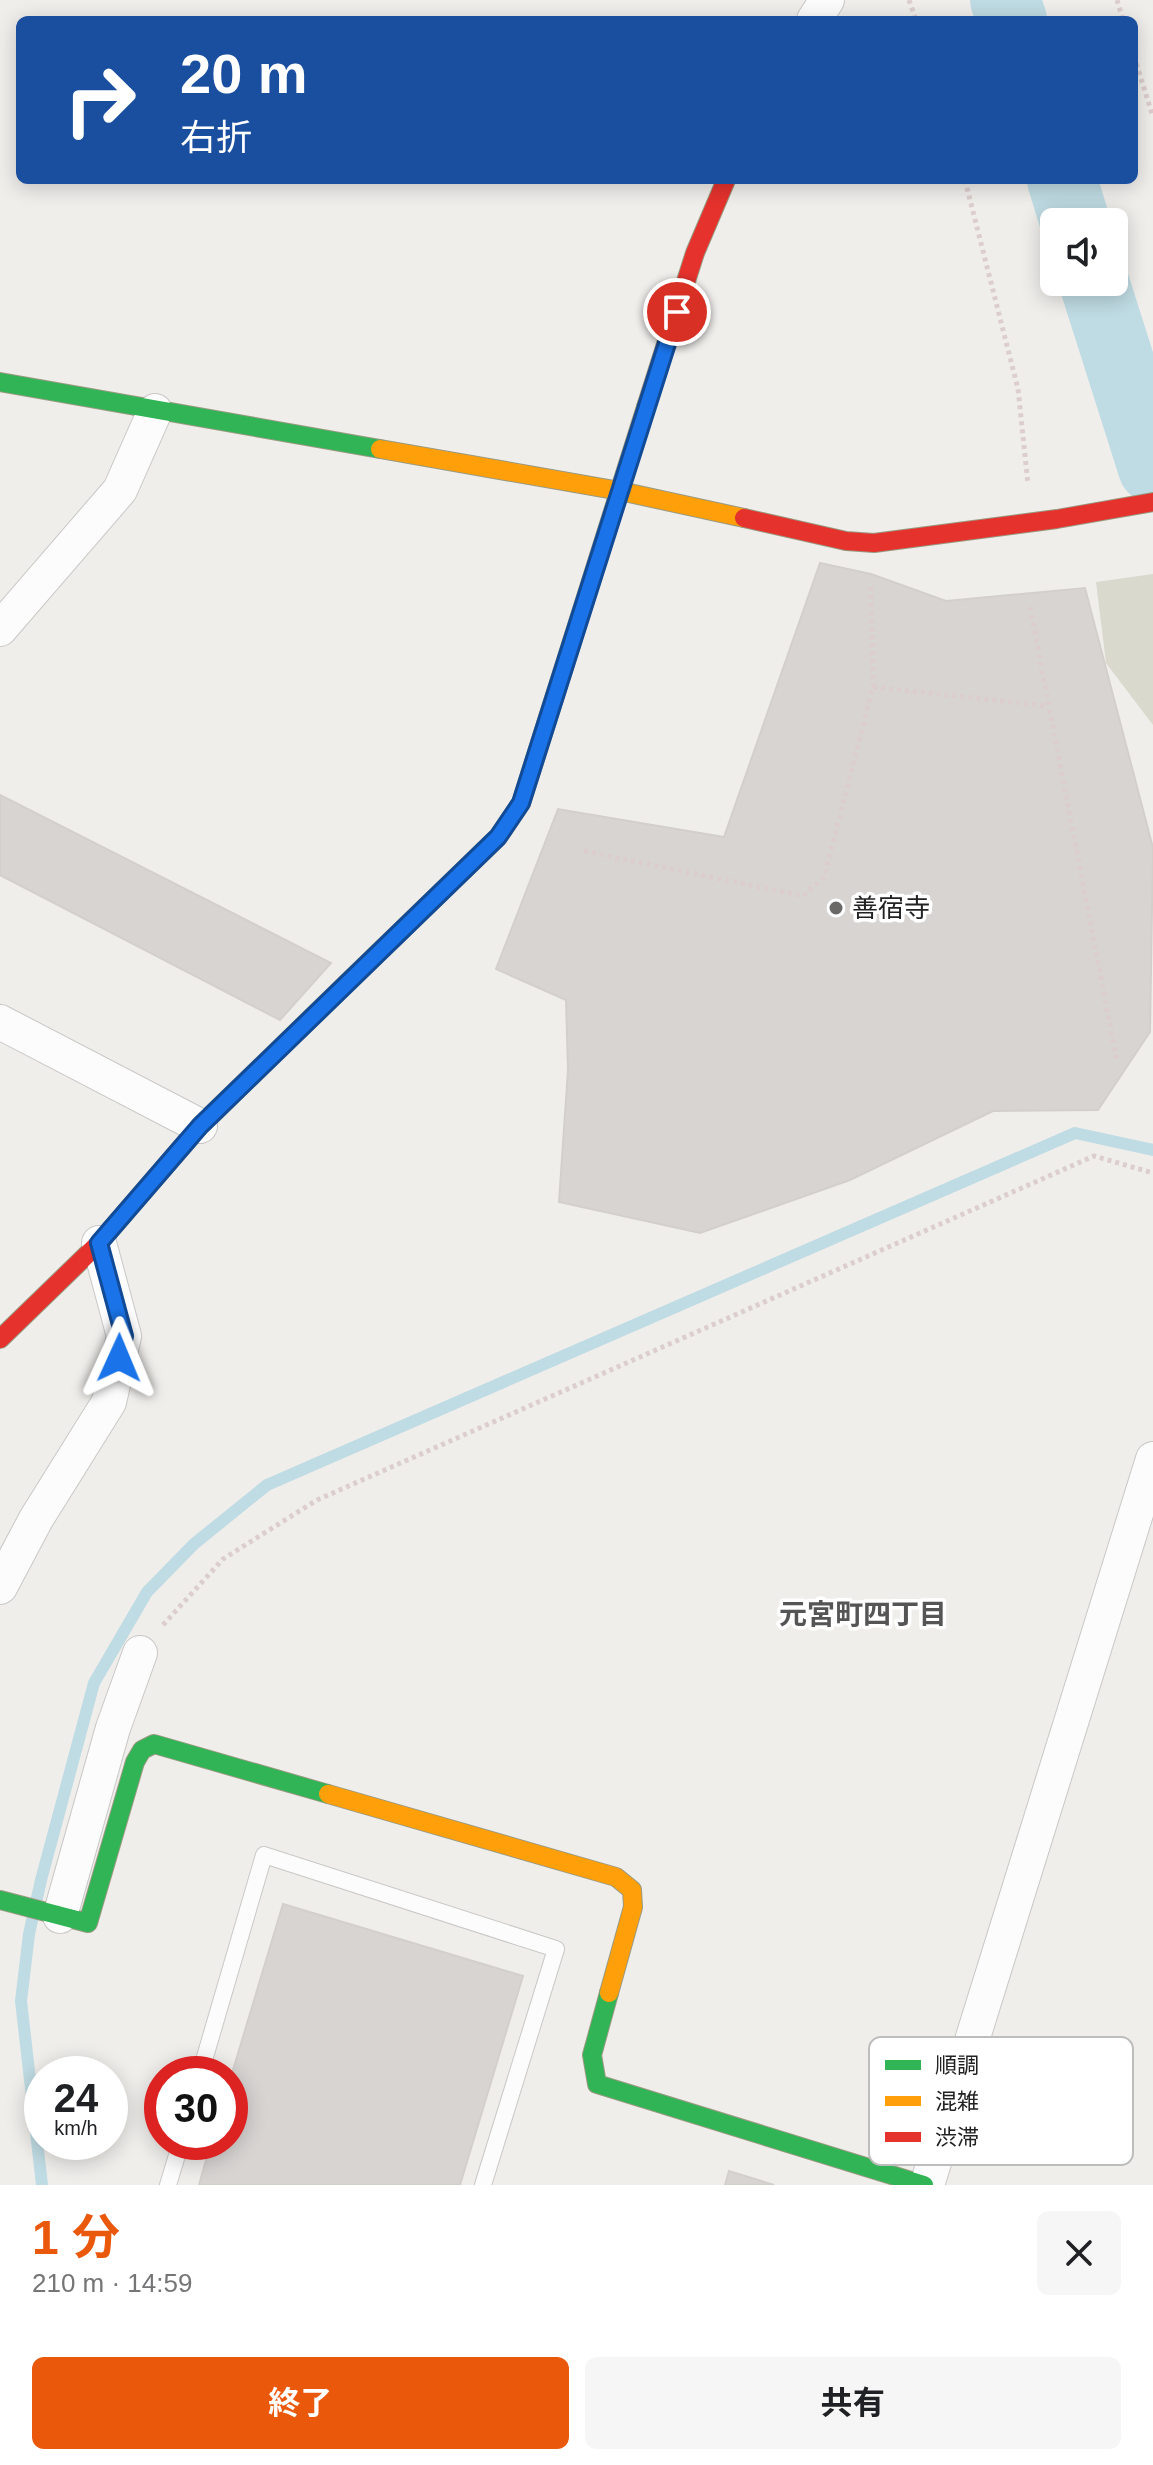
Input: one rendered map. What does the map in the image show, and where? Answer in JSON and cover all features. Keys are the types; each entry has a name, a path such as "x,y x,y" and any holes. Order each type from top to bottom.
{"street":[{"path":"0,1339 99,1243 200,1126 498,837 521,803 695,253 724,184"},
{"path":"0,382 620,491 846,541 874,543 1057,519 1153,502"},
{"path":"0,629 34,585 120,490 155,411"},
{"path":"0,1022 200,1126"},
{"path":"0,1587 36,1519 109,1402 124,1336 99,1243"},
{"path":"972,2037 1153,1459"},
{"path":"58,1916 113,1728 140,1653"},
{"path":"4,1901 88,1923 135,1762 142,1750 154,1744 616,1877 632,1890 633,1907 592,2055 597,2084 926,2185 932,2165"}],"lane":[{"path":"205,2056 264,1855 556,1949 483,2185"},
{"path":"168,2185 176,2160"}],"path":[{"path":"1138,69 1153,117"},
{"path":"966,184 1018,389 1031,521"},
{"path":"584,851 803,896 824,877 873,687 871,574"},
{"path":"1030,607 1117,1062"},
{"path":"873,687 1048,706"},
{"path":"140,1653 223,1559 317,1500 1094,1156 1153,1173"}],"shaded area":[{"path":"1153,574 1153,725 1106,663 1096,582"}],"building":[{"name":"善宿寺","path":"820,563 871,574 946,601 1085,588 1153,848 1150,1032 1098,1110 993,1111 850,1180 700,1233 559,1202 568,1070 566,1000 496,969 558,809 724,837"},
{"path":"0,795 331,963 280,1020 0,875"},
{"path":"283,1904 523,1976 460,2185 199,2185 206,2160 248,2160 248,2056 237,2056"},
{"path":"729,2171 774,2185 725,2185"}],"waterway":[{"path":"1005,0 1011,16"},
{"path":"1063,184 1071,208"},
{"path":"1098,296 1153,468"},
{"path":"42,2185 21,2001 29,1934 41,1880 94,1683 147,1592 194,1544 267,1485 1075,1133 1153,1150"}],"traffic: fast":[{"path":"0,382 380,449"},
{"path":"0,1900 88,1923 135,1762 142,1750 154,1744 328,1794"},
{"path":"609,1993 592,2055 597,2084 924,2185"}],"traffic: slow":[{"path":"347,983 498,837 521,803 646,407"},
{"path":"380,449 620,491 744,518"},
{"path":"328,1794 616,1877 632,1890 633,1907 609,1993"}],"traffic: jam":[{"path":"646,407 695,253 724,184"},
{"path":"744,518 846,541 874,543 1057,519 1153,502"},
{"path":"0,1339 99,1243 200,1126 347,983"}],"place":[{"name":"善宿寺","path":"836,908"}],"district":[{"name":"元宮町四丁目","path":"863,1614"}],"route":[{"path":"119,1358 124,1336 99,1243 200,1126 498,837 521,803 677,312"}]}
